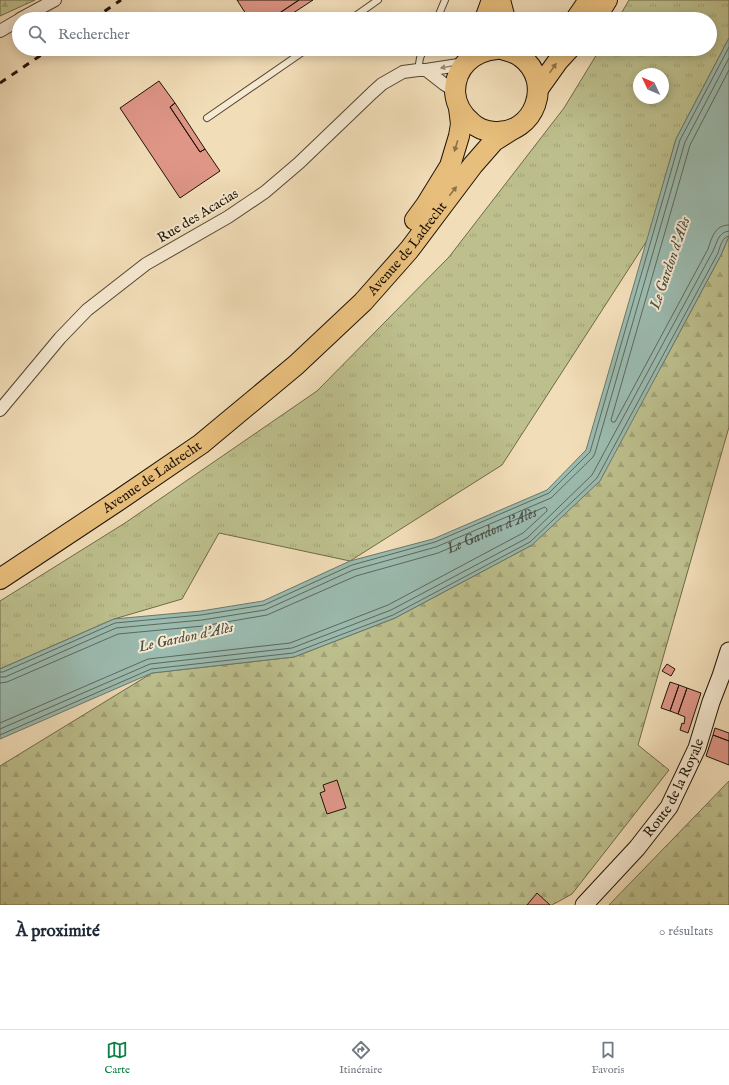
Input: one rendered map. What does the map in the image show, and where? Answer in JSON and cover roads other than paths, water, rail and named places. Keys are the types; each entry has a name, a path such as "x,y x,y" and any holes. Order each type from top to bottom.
{"main road":[{"path":"488,12 492,0"},
{"path":"500,0 503,12"},
{"path":"581,12 589,0"},
{"path":"599,12 607,0"},
{"path":"472,56 458,76 457,99 466,118 476,127 488,131 500,132 513,129 524,122 532,113 537,101 537,79 528,62 520,56"},
{"path":"538,89 563,56"},
{"name":"Avenue de Ladrecht","path":"296,365 360,292 398,244 450,166 461,124 457,99"},
{"name":"Avenue de Ladrecht","path":"0,579 200,444 296,365 363,302 409,250 473,165 494,141 513,129"},
{"name":"Route de la Royale","path":"584,905 637,848 669,808 697,748 729,651"}],"street":[{"path":"33,12 55,0"},
{"path":"0,30 12,23"},
{"name":"Rue des Acacias","path":"0,410 60,338 87,310 146,264 228,217 266,192 299,163 382,84 403,72 422,70 472,56"},
{"path":"422,70 444,84 457,99"}],"lane":[{"path":"361,12 378,0"},
{"path":"440,12 445,0"},
{"path":"206,118 297,56"},
{"path":"421,56 422,70"}],"water":[{"name":"Le Gardon d'Alès","path":"729,38 729,236 721,255 600,481 532,545 395,618 294,657 152,673 0,739 0,669 114,619 201,611 263,601 350,561 433,539 547,490 586,450 676,139"}],"railway":[{"path":"103,12 121,0"},
{"path":"0,83 40,56"}]}
